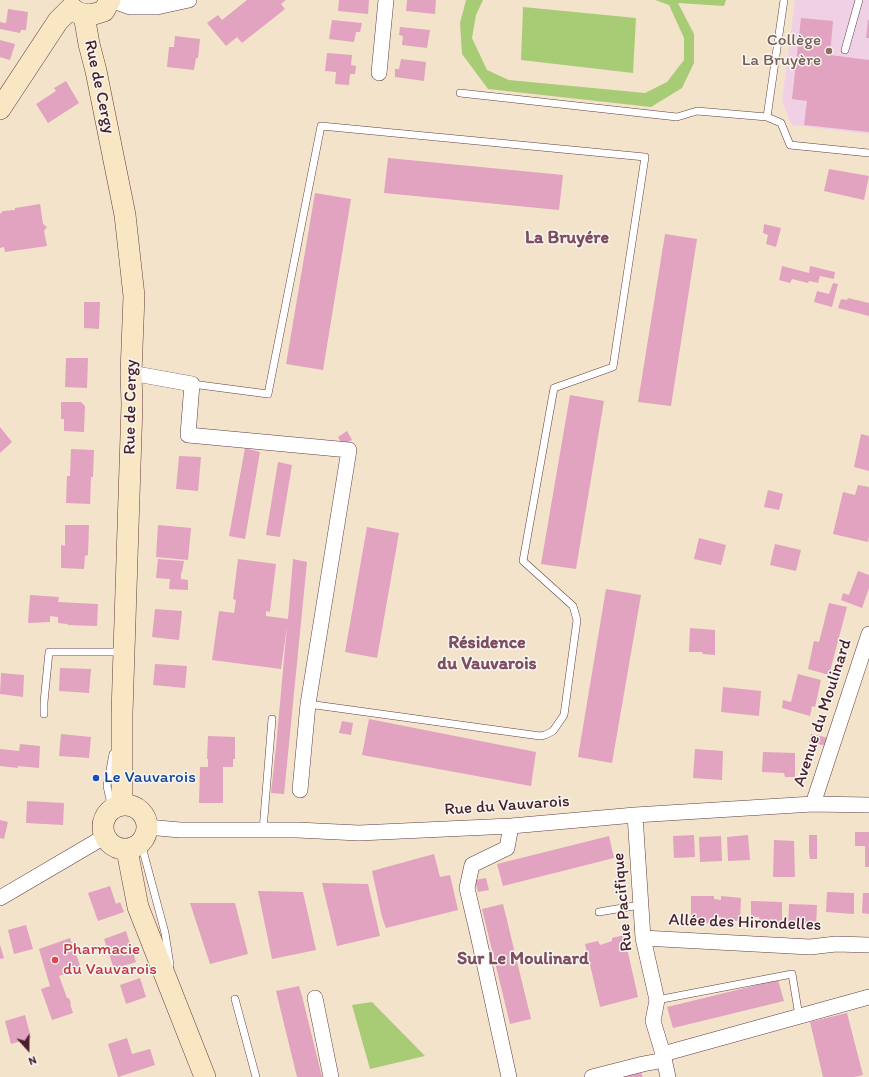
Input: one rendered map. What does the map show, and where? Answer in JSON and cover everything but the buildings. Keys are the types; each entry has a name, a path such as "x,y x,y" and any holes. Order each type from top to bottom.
{"street":[{"path":"0,109 58,21 75,7 91,15 104,11 110,0 130,6 157,7 189,0"},
{"path":"379,74 386,0"},
{"name":"Rue de Cergy","path":"75,7 90,44 96,71 125,215 134,296 131,373 132,412 122,713 117,807"},
{"path":"131,373 192,384 188,435 349,450 308,704 300,790"},
{"name":"Avenue du Moulinard","path":"813,804 869,634"},
{"name":"Rue du Vauvarois","path":"138,840 180,830 263,830 359,833 511,826 635,815 813,804 869,805"},
{"path":"138,840 116,848 111,845 104,837 102,827 106,815 117,807 132,806 140,811 144,816 138,840 138,907 205,1077"},
{"name":"Rue Pacifique","path":"635,815 643,938 657,1000 653,1021 668,1077"},
{"path":"509,1077 467,888 472,865 507,848 511,826"},
{"path":"0,898 104,837"},
{"name":"Allée des Hirondelles","path":"643,938 810,947 836,944 869,945"},
{"path":"592,1077 643,1064 800,1016 869,997"},
{"path":"315,998 331,1077"}],"lane":[{"path":"767,117 784,0"},
{"path":"845,50 859,0"},
{"path":"460,93 677,116 698,111 767,117 781,123 790,145 869,153"},
{"path":"192,384 268,394 321,126 645,157 613,367 554,388 523,561 574,606 578,620 564,715 553,731 540,736 308,704"},
{"path":"44,714 49,652 124,652"},
{"path":"263,830 272,719"},
{"path":"599,912 640,905"},
{"path":"657,1000 792,974 800,1016"},
{"path":"235,998 256,1077"}],"shaded area":[{"name":"Collège La Bruyère","path":"795,0 869,0 869,134 792,125 782,102"}],"green space":[{"path":"466,0 483,0 476,15 472,38 487,70 509,80 645,93 667,82 684,60 684,38 669,5 655,0 726,0 724,6 678,3 694,34 694,63 682,88 651,107 488,89 462,54 460,23"},
{"path":"523,7 636,18 633,73 521,60"},
{"path":"372,1002 425,1056 370,1069 352,1005"}],"place":[{"name":"Collège La Bruyère","path":"829,51"},
{"name":"Le Vauvarois","path":"96,778"},
{"name":"Pharmacie du Vauvarois","path":"55,960"}],"district":[{"name":"La Bruyére","path":"567,238"},
{"name":"Résidence du Vauvarois","path":"487,653"},
{"name":"Sur Le Moulinard","path":"523,959"}]}
